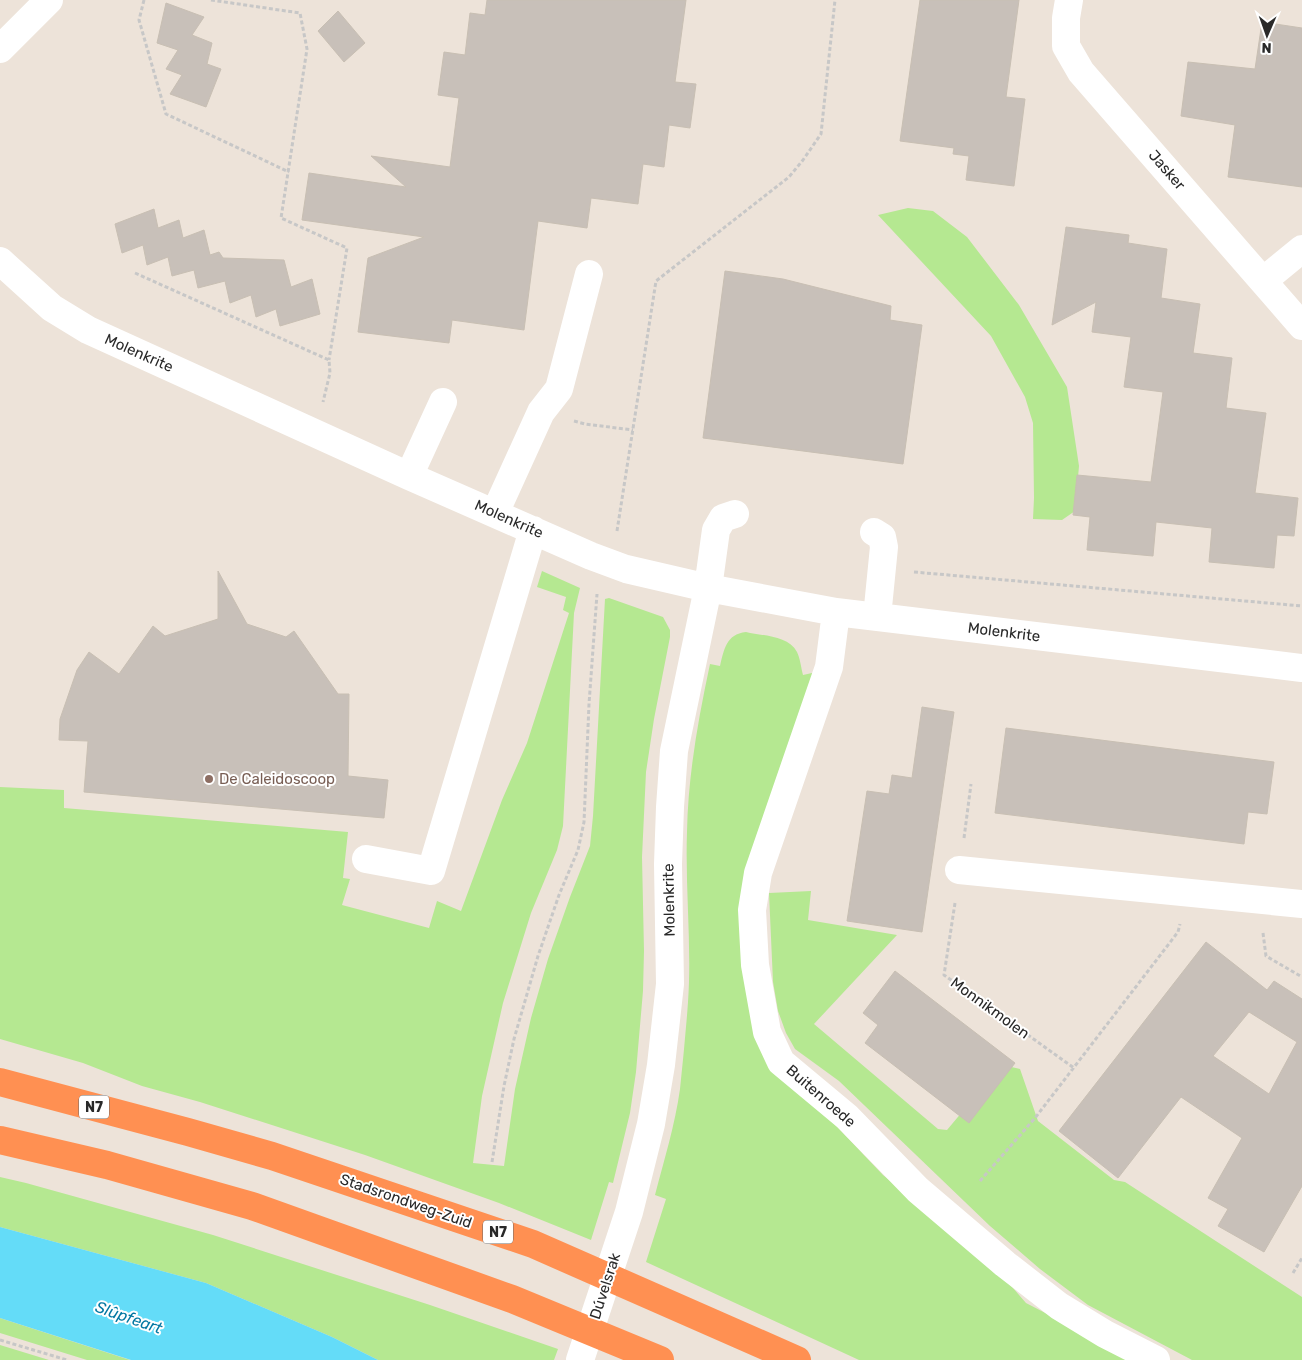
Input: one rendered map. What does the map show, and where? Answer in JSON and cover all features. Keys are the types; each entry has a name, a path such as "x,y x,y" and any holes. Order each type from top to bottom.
{"highway":[{"name":"Stadsrondweg-Zuid","path":"0,1082 272,1156 533,1244 797,1360"},
{"path":"0,1140 107,1165 252,1206 512,1299 660,1360"}],"street":[{"path":"0,49 48,0"},
{"name":"Jasker","path":"1069,0 1066,18 1066,46 1082,72 1302,326"},
{"path":"1263,282 1302,249"},
{"name":"Molenkrite","path":"1,264 52,308 88,330 409,476 626,569 708,588 836,612 1302,668"},
{"path":"496,513 542,412 559,389 589,274"},
{"path":"409,476 442,402"},
{"path":"708,588 716,530 723,518 735,514"},
{"path":"366,858 431,871 533,530"},
{"path":"874,532 882,538 884,547 877,617"},
{"name":"Molenkrite","path":"629,1212 651,1124 661,1065 670,984 668,864 674,751 708,588"},
{"name":"Buitenroede","path":"836,612 829,667 756,882 752,910 755,965 767,1032 781,1062 847,1117 918,1190 1005,1264 1059,1306 1105,1334 1156,1360"},
{"path":"960,870 1302,904"},
{"name":"Dúvelsrak","path":"580,1360 629,1212"}],"path":[{"path":"144,0 139,20 166,114 288,172"},
{"path":"211,0 300,13 307,49 281,218 348,248 329,360 330,372 316,434"},
{"path":"492,1162 504,1086 514,1039 538,956 559,895 578,850 584,822 596,597 619,526 656,281 789,177 821,134 835,0"},
{"path":"135,273 329,360"},
{"path":"542,412 585,424 633,430"},
{"path":"881,569 1302,606"},
{"name":"Monnikmolen","path":"971,784 944,975 1074,1068"},
{"path":"980,1181 1035,1118 1178,932 1190,892"},
{"path":"1257,899 1266,956 1302,977"},
{"path":"1293,1273 1302,1258"},
{"path":"0,1340 67,1360"}],"green space":[{"path":"908,208 933,211 967,237 1019,305 1067,387 1079,466 1075,511 1062,520 1033,519 1033,423 1025,397 991,336 878,215"},
{"path":"542,571 580,588 574,613 563,826 557,850 531,913 503,1003 482,1096 473,1163 504,1166 515,1089 531,1018 548,959 590,846 605,599 609,598 663,617 670,630 646,772 642,857 643,991 636,1072 630,1113 613,1183 609,1182 591,1240 499,1203 365,1155 200,1102 142,1086 83,1063 0,1039 0,787 64,790 64,808 348,832 343,878 350,879 342,905 429,928 437,901 461,911 502,800 527,743 569,613 563,610 566,597 537,587"},
{"path":"746,632 781,639 793,646 800,660 803,675 812,673 814,678 748,872 757,1023 823,1112 883,1175 993,1265 1026,1303 1136,1360 859,1360 646,1262 666,1199 655,1195 680,1089 689,981 687,832 694,748 710,664 720,666 730,639 739,633"},
{"path":"811,891 808,920 897,935 814,1024 938,1129 947,1130 994,1074 1007,1066 1020,1069 1038,1121 1114,1180 1125,1182 1302,1297 1302,1360 1192,1360 1088,1305 1040,1269 990,1226 839,1081 795,1049 786,1033 778,1011 773,982 769,893"},
{"path":"0,1177 213,1235 430,1305 558,1349 554,1360 378,1360 332,1337 206,1283 0,1227"},
{"path":"0,1318 130,1360 87,1360 0,1333"},
{"path":"0,1345 49,1360 0,1360"}],"water":[{"name":"Slûpfeart","path":"0,1227 206,1283 332,1337 378,1360 131,1360 0,1318"}],"building":[{"path":"487,0 686,0 675,82 696,84 690,128 669,125 664,167 643,164 638,204 591,198 587,228 538,221 524,330 452,320 449,343 358,332 368,258 424,237 302,220 309,173 406,187 371,156 450,167 459,98 438,95 444,52 465,55 470,13 485,15"},
{"path":"920,0 1019,0 1006,97 1025,99 1014,186 966,180 969,156 953,154 954,148 900,141"},
{"path":"166,3 204,17 192,35 212,43 207,64 221,69 206,107 170,94 182,75 166,69 178,50 157,43"},
{"path":"338,11 365,43 344,62 318,31"},
{"path":"1262,22 1302,28 1302,187 1228,177 1235,125 1181,116 1188,62 1255,69"},
{"path":"154,209 158,228 179,220 183,238 204,230 210,255 219,252 223,258 284,260 291,287 312,279 320,314 280,326 276,309 256,317 251,295 230,303 225,281 198,288 194,270 172,276 168,257 147,265 143,245 122,253 115,224"},
{"path":"1066,227 1129,235 1128,243 1167,249 1161,298 1200,304 1193,353 1232,358 1226,408 1266,413 1255,493 1298,498 1294,536 1277,535 1274,568 1209,562 1212,528 1156,522 1153,556 1087,550 1090,517 1073,515 1077,475 1151,482 1163,392 1124,387 1131,337 1092,332 1096,302 1052,325"},
{"path":"725,271 783,279 891,306 890,320 922,325 903,464 703,438"},
{"path":"218,571 247,624 286,637 294,631 338,694 349,694 348,776 388,780 384,818 84,792 88,741 59,740 60,719 77,670 89,652 119,674 153,626 165,636 218,619"},
{"path":"922,707 954,712 922,932 847,921 867,791 889,794 892,775 912,778"},
{"path":"1006,728 1274,762 1267,814 1248,812 1244,844 995,813"},
{"path":"1206,942 1267,990 1274,981 1302,999 1302,1186 1264,1252 1218,1226 1228,1209 1208,1198 1242,1138 1181,1097 1118,1178 1059,1131","holes":["1249,1012 1297,1042 1269,1094 1213,1056"]},
{"path":"895,971 1015,1063 969,1123 865,1043 878,1025 863,1013"}],"place":[{"name":"De Caleidoscoop","path":"209,779"}]}
